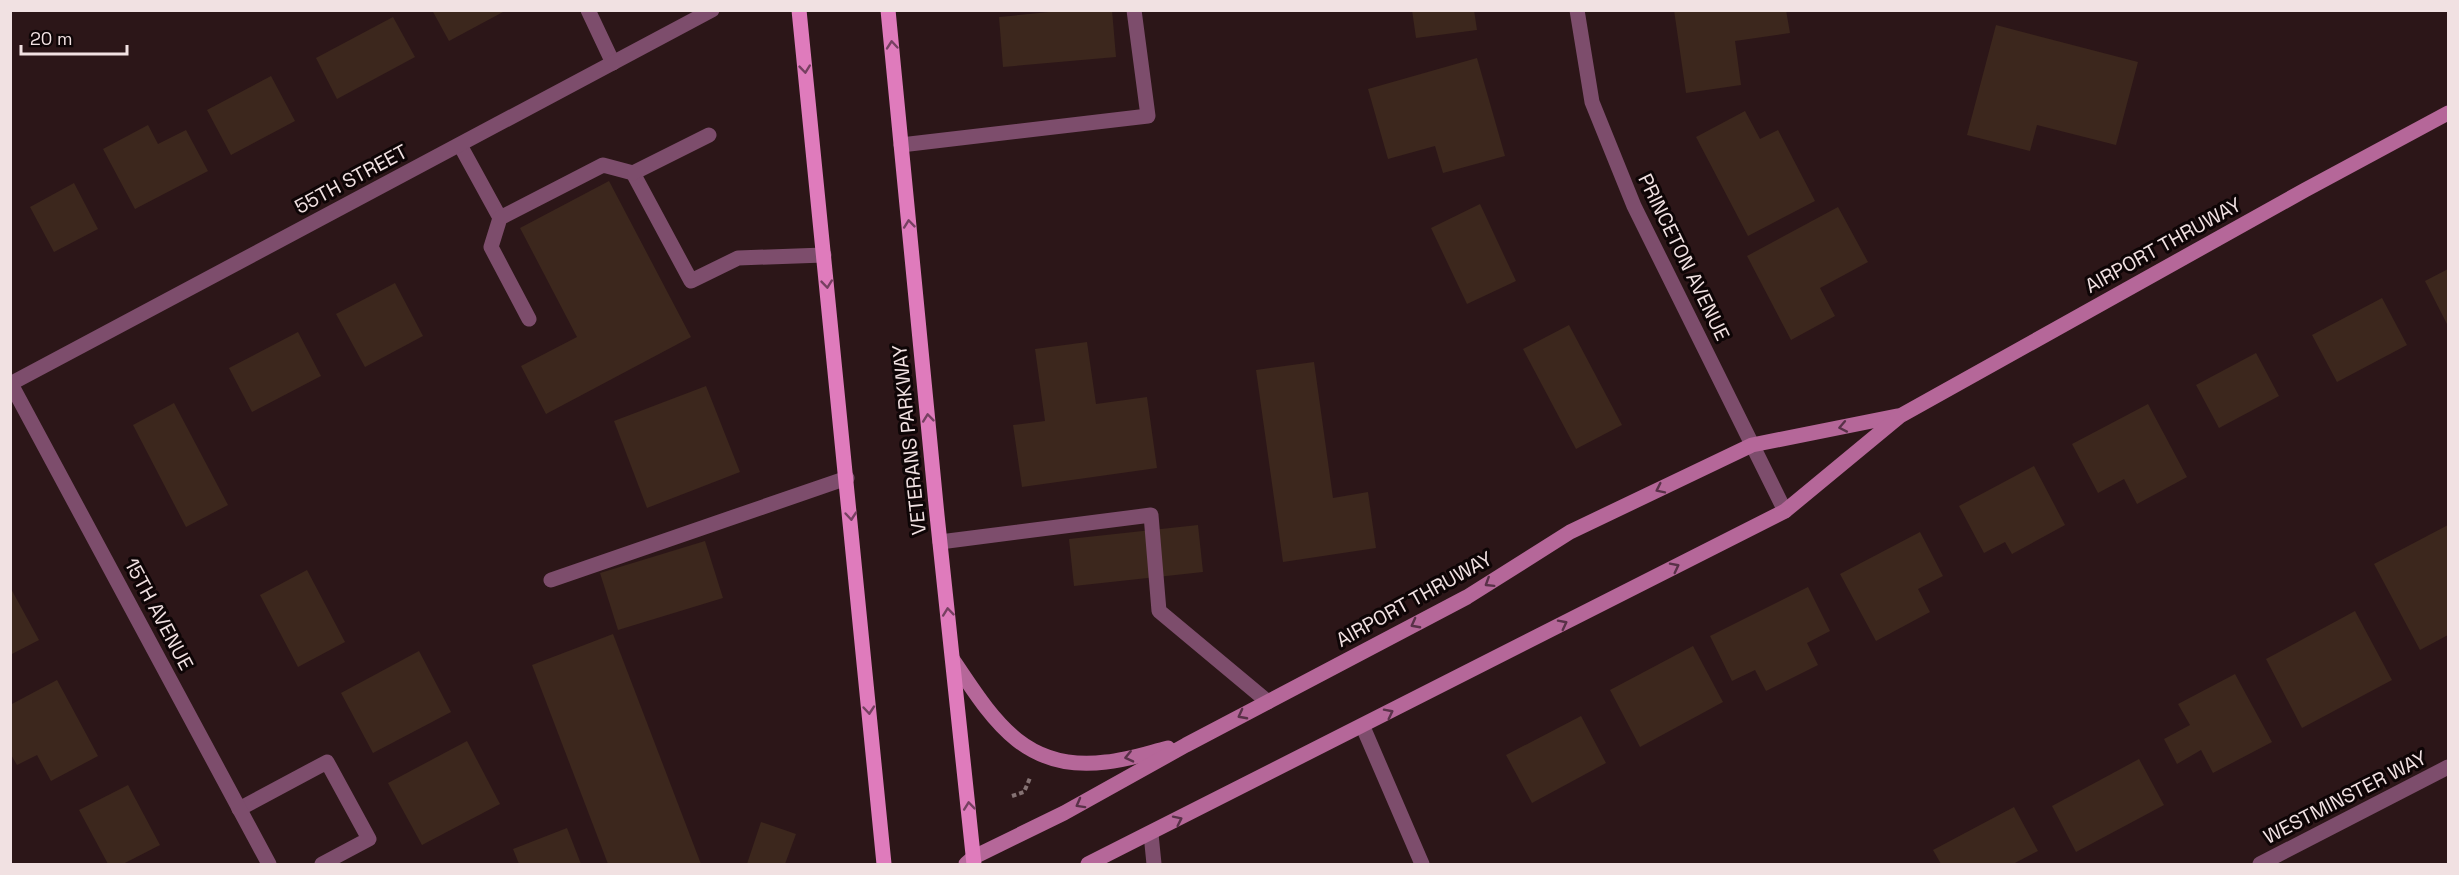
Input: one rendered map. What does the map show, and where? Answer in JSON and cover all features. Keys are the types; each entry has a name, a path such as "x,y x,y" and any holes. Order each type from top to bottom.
{"main road":[{"path":"799,10 884,864"},
{"name":"VETERANS PARKWAY","path":"888,10 971,862"},
{"name":"AIRPORT THRUWAY","path":"1088,864 1785,512 1900,416 2305,190 2448,113"},
{"name":"AIRPORT THRUWAY","path":"971,862 1186,744 1467,597 1570,532 1752,445 1900,416"},
{"path":"953,660 1001,727 1036,753 1082,764 1106,762 1186,744"}],"street":[{"path":"588,10 613,63"},
{"name":"55TH STREET","path":"11,384 712,10"},
{"path":"901,145 1148,116 1134,10"},
{"name":"PRINCETON AVENUE","path":"1576,10 1592,102 1629,196 1785,512"},
{"path":"529,319 491,247 500,218 603,165 633,173 709,135"},
{"path":"460,145 500,218"},
{"path":"633,173 691,281 738,258 824,255"},
{"name":"15TH AVENUE","path":"11,384 269,864"},
{"path":"551,580 847,478"},
{"path":"940,542 1151,515 1159,611 1268,702"},
{"path":"1362,727 1422,864"},
{"path":"239,809 327,762 369,839 322,864"},
{"name":"WESTMINSTER WAY","path":"2260,864 2448,767"},
{"path":"1150,834 1154,864"}],"path":[{"path":"1025,799 1024,792 1033,773"},
{"path":"1012,796 1024,792"}],"building":[{"path":"432,10 502,10 503,12 449,41"},
{"path":"1070,10 1112,10 1116,57 1003,67 999,17"},
{"path":"1412,10 1474,10 1477,30 1416,38"},
{"path":"1674,10 1786,10 1790,33 1735,41 1741,85 1686,93"},
{"path":"393,17 415,57 337,99 316,58"},
{"path":"1996,25 2138,62 2116,145 2037,125 2030,151 1967,135"},
{"path":"1477,58 1505,156 1443,173 1435,146 1388,159 1368,89"},
{"path":"271,76 295,121 231,155 207,110"},
{"path":"1745,111 1760,139 1778,130 1815,201 1748,236 1696,137"},
{"path":"148,125 158,144 186,130 208,171 135,209 103,149"},
{"path":"609,181 691,337 546,414 521,366 577,337 520,228"},
{"path":"74,183 98,229 54,252 30,207"},
{"path":"1480,204 1516,281 1467,304 1431,228"},
{"path":"1838,207 1868,262 1820,288 1835,316 1791,340 1747,256"},
{"path":"2448,269 2448,326 2425,281"},
{"path":"395,283 423,336 365,367 336,314"},
{"path":"2382,298 2407,345 2337,382 2312,335"},
{"path":"1569,325 1622,425 1576,449 1523,349"},
{"path":"298,332 321,376 252,412 229,368"},
{"path":"1087,342 1096,404 1147,397 1157,468 1022,487 1013,425 1045,421 1035,349"},
{"path":"2256,353 2279,396 2219,428 2196,385"},
{"path":"1314,362 1333,498 1368,492 1376,548 1283,562 1256,370"},
{"path":"706,386 740,472 647,508 614,421"},
{"path":"174,403 228,505 186,527 133,425"},
{"path":"2148,404 2187,477 2137,504 2124,479 2098,493 2072,444"},
{"path":"2034,466 2065,525 2012,554 2005,542 1984,553 1959,506"},
{"path":"1198,525 1203,572 1074,586 1069,539"},
{"path":"2448,525 2448,635 2420,650 2374,564"},
{"path":"1920,532 1943,576 1918,589 1930,612 1876,641 1840,574"},
{"path":"705,541 723,598 618,630 600,573"},
{"path":"307,570 345,642 298,667 260,595"},
{"path":"10,587 39,640 10,655"},
{"path":"1808,587 1830,631 1807,643 1818,665 1766,691 1755,670 1732,681 1710,636"},
{"path":"2355,611 2392,680 2302,728 2266,659"},
{"path":"613,634 701,864 608,864 532,665"},
{"path":"1693,646 1723,702 1640,747 1610,690"},
{"path":"419,651 451,712 373,753 341,693"},
{"path":"2235,674 2272,742 2213,773 2201,750 2177,764 2164,739 2190,725 2178,704"},
{"path":"57,680 98,756 51,781 37,755 17,765 10,753 10,705"},
{"path":"1581,716 1606,763 1532,803 1506,755"},
{"path":"467,741 500,804 422,845 388,783"},
{"path":"2139,759 2164,805 2076,852 2052,806"},
{"path":"128,785 160,845 123,864 108,864 79,810"},
{"path":"2014,807 2038,851 2013,864 1941,864 1933,850"},
{"path":"761,822 796,834 785,864 747,864"},
{"path":"567,828 581,864 519,864 513,849"}]}
